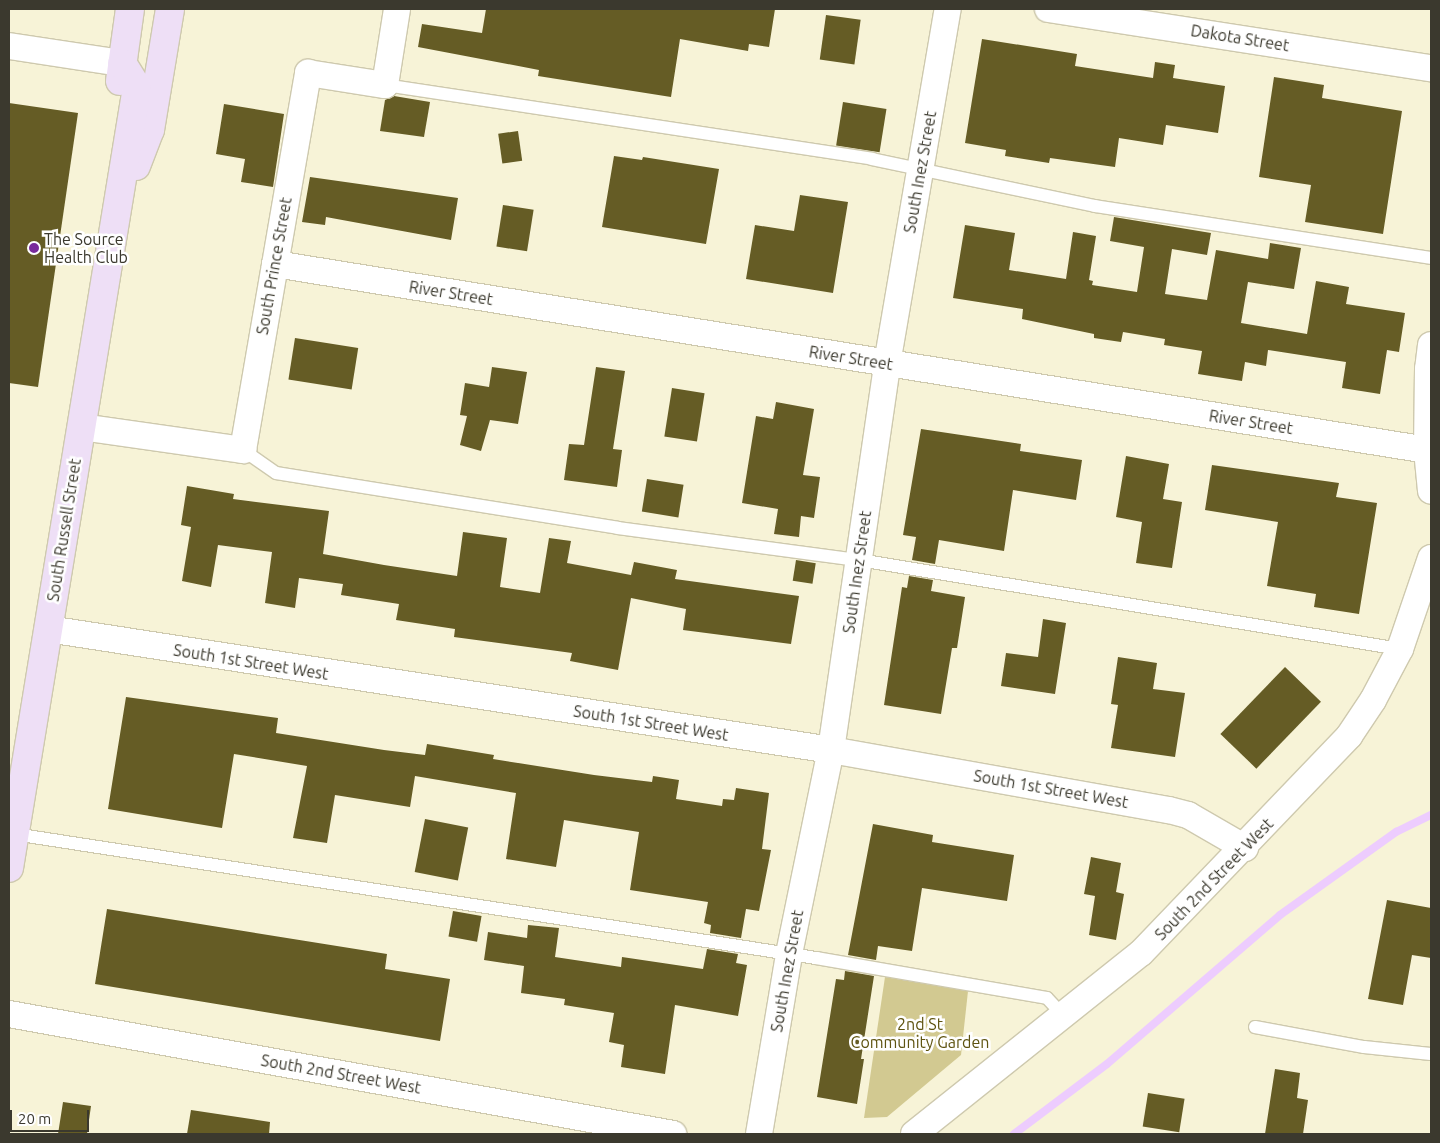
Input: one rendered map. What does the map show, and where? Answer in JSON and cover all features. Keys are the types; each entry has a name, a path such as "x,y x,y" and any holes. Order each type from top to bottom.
{"main road":[{"name":"South Russell Street","path":"120,193 112,159 122,63 130,9"},
{"name":"South Russell Street","path":"9,868 120,193 138,161 150,130 170,9"}],"street":[{"path":"385,85 397,9"},
{"name":"South Inez Street","path":"759,1134 789,954 831,750 887,364 948,9"},
{"name":"Dakota Street","path":"1048,9 1431,68"},
{"path":"9,46 122,63"},
{"name":"South Prince Street","path":"243,450 308,72 385,85"},
{"name":"River Street","path":"275,264 1429,453"},
{"path":"1431,345 1428,369 1431,491"},
{"path":"81,427 243,450"},
{"name":"South 2nd Street West","path":"914,1134 1142,953 1245,848 1348,736 1373,700 1400,649 1431,558"},
{"name":"South 1st Street West","path":"48,629 831,750 1169,810 1188,815 1245,848"},
{"name":"South 2nd Street West","path":"9,1014 673,1134"}],"lane":[{"path":"385,85 872,159 920,172 1095,206 1431,258"},
{"path":"243,450 276,473 618,528 859,560 1400,649"},
{"path":"14,834 789,954 1047,998 1064,1016"},
{"path":"1255,1027 1364,1047 1431,1054"}],"green space":[{"name":"2nd St Community Garden","path":"885,977 968,991 961,1055 887,1117 864,1118"}],"building":[{"path":"486,9 775,9 769,47 749,44 748,51 680,39 671,97 538,76 539,70 418,47 422,24 482,33"},
{"path":"826,15 861,20 854,64 820,60"},
{"path":"982,39 1077,54 1075,66 1153,78 1155,62 1175,65 1173,78 1225,86 1218,133 1166,125 1163,145 1119,138 1115,167 1050,158 1049,163 1005,156 1006,150 965,143"},
{"path":"1274,77 1324,85 1322,98 1402,111 1383,234 1305,222 1311,185 1259,177"},
{"path":"394,96 430,102 424,137 380,131 385,100"},
{"path":"843,102 886,109 880,152 836,145"},
{"name":"The Source Health Club","path":"9,103 78,113 38,387 9,383"},
{"path":"224,104 284,114 273,187 241,182 245,159 216,154"},
{"path":"518,131 522,161 502,163 498,134"},
{"path":"614,156 642,160 643,157 719,169 706,244 602,227"},
{"path":"310,177 458,198 451,240 326,217 325,225 302,222"},
{"path":"800,195 848,202 833,293 746,279 755,225 794,231"},
{"path":"503,205 534,210 527,251 496,246"},
{"path":"1114,217 1211,233 1207,255 1172,249 1165,294 1207,300 1216,250 1268,259 1270,243 1301,248 1294,289 1248,282 1241,323 1307,334 1316,281 1349,287 1346,304 1405,313 1399,352 1387,350 1380,394 1342,388 1346,362 1268,350 1266,366 1245,362 1242,381 1198,374 1202,351 1164,345 1165,339 1123,332 1121,342 1094,338 1094,334 1022,319 1023,309 953,298 965,225 1015,233 1009,270 1066,279 1073,232 1096,236 1089,280 1093,281 1092,285 1137,292 1144,247 1110,241"},
{"path":"295,338 358,348 352,389 288,379"},
{"path":"492,367 527,372 518,424 490,420 481,451 460,445 467,416 460,415 465,383 489,387"},
{"path":"596,367 625,371 613,449 622,450 617,487 564,480 569,444 584,445"},
{"path":"672,388 705,393 697,442 664,436"},
{"path":"776,402 814,409 803,475 820,477 814,518 801,516 799,537 774,534 778,509 742,503 756,416 773,419"},
{"path":"921,429 1021,444 1020,451 1082,460 1076,500 1013,490 1004,551 939,540 935,564 912,560 916,537 903,535"},
{"path":"1126,456 1169,464 1163,499 1182,502 1172,568 1136,563 1142,522 1116,517"},
{"path":"1212,465 1339,483 1336,497 1377,503 1359,614 1314,607 1316,594 1267,586 1278,522 1205,510"},
{"path":"647,479 684,485 678,517 642,512"},
{"path":"187,486 234,494 233,499 329,511 323,554 384,565 457,576 463,532 507,538 500,587 540,593 549,538 571,541 567,563 631,575 634,562 677,570 675,579 799,596 791,644 683,630 686,609 631,598 618,670 570,661 572,653 454,637 455,629 396,620 399,604 341,595 343,584 299,578 295,608 265,603 272,552 218,545 211,587 182,581 191,527 181,525"},
{"path":"796,560 816,563 812,584 793,581"},
{"path":"909,576 933,580 931,591 965,597 957,648 952,648 941,714 884,705 902,587 907,588"},
{"path":"1043,619 1066,623 1055,694 1001,686 1006,653 1038,657"},
{"path":"1118,657 1157,663 1153,689 1185,693 1175,757 1111,748 1118,705 1111,704"},
{"path":"1285,667 1321,702 1256,769 1220,734"},
{"path":"126,697 278,718 276,733 384,750 425,755 427,744 494,755 493,759 594,775 652,782 653,776 679,780 676,799 722,806 723,799 734,800 736,788 769,793 762,849 771,850 759,911 746,909 741,938 710,933 711,925 704,923 708,902 630,890 639,832 564,820 556,867 506,859 516,793 415,776 410,807 335,795 327,843 293,838 307,766 234,754 222,828 108,809"},
{"path":"425,819 468,827 458,880 415,872"},
{"path":"873,824 933,835 932,842 1014,855 1007,901 922,888 912,951 878,946 876,960 848,955"},
{"path":"1091,857 1121,863 1116,892 1124,894 1116,940 1089,935 1095,896 1084,894"},
{"path":"1387,900 1431,908 1431,958 1412,955 1403,1005 1368,999"},
{"path":"107,909 387,954 385,969 450,979 440,1041 95,984"},
{"path":"453,911 482,916 477,942 448,937"},
{"path":"528,925 559,928 555,957 621,967 622,957 703,969 707,949 738,954 736,963 747,965 738,1016 675,1005 665,1074 621,1067 624,1045 609,1042 614,1013 564,1005 565,999 521,993 524,966 484,960 488,932 527,938"},
{"path":"845,971 874,976 861,1059 864,1059 857,1104 817,1097 836,979 844,980"},
{"path":"1275,1069 1300,1073 1297,1098 1308,1100 1303,1134 1265,1134"},
{"path":"1148,1093 1185,1099 1179,1132 1143,1127"},
{"path":"63,1102 91,1106 87,1134 58,1134"},
{"path":"191,1110 270,1122 269,1134 187,1134"}],"waterway":[{"path":"1014,1134 1107,1064 1280,915 1396,832 1431,815"}],"place":[{"name":"The Source Health Club","path":"34,248"}]}
